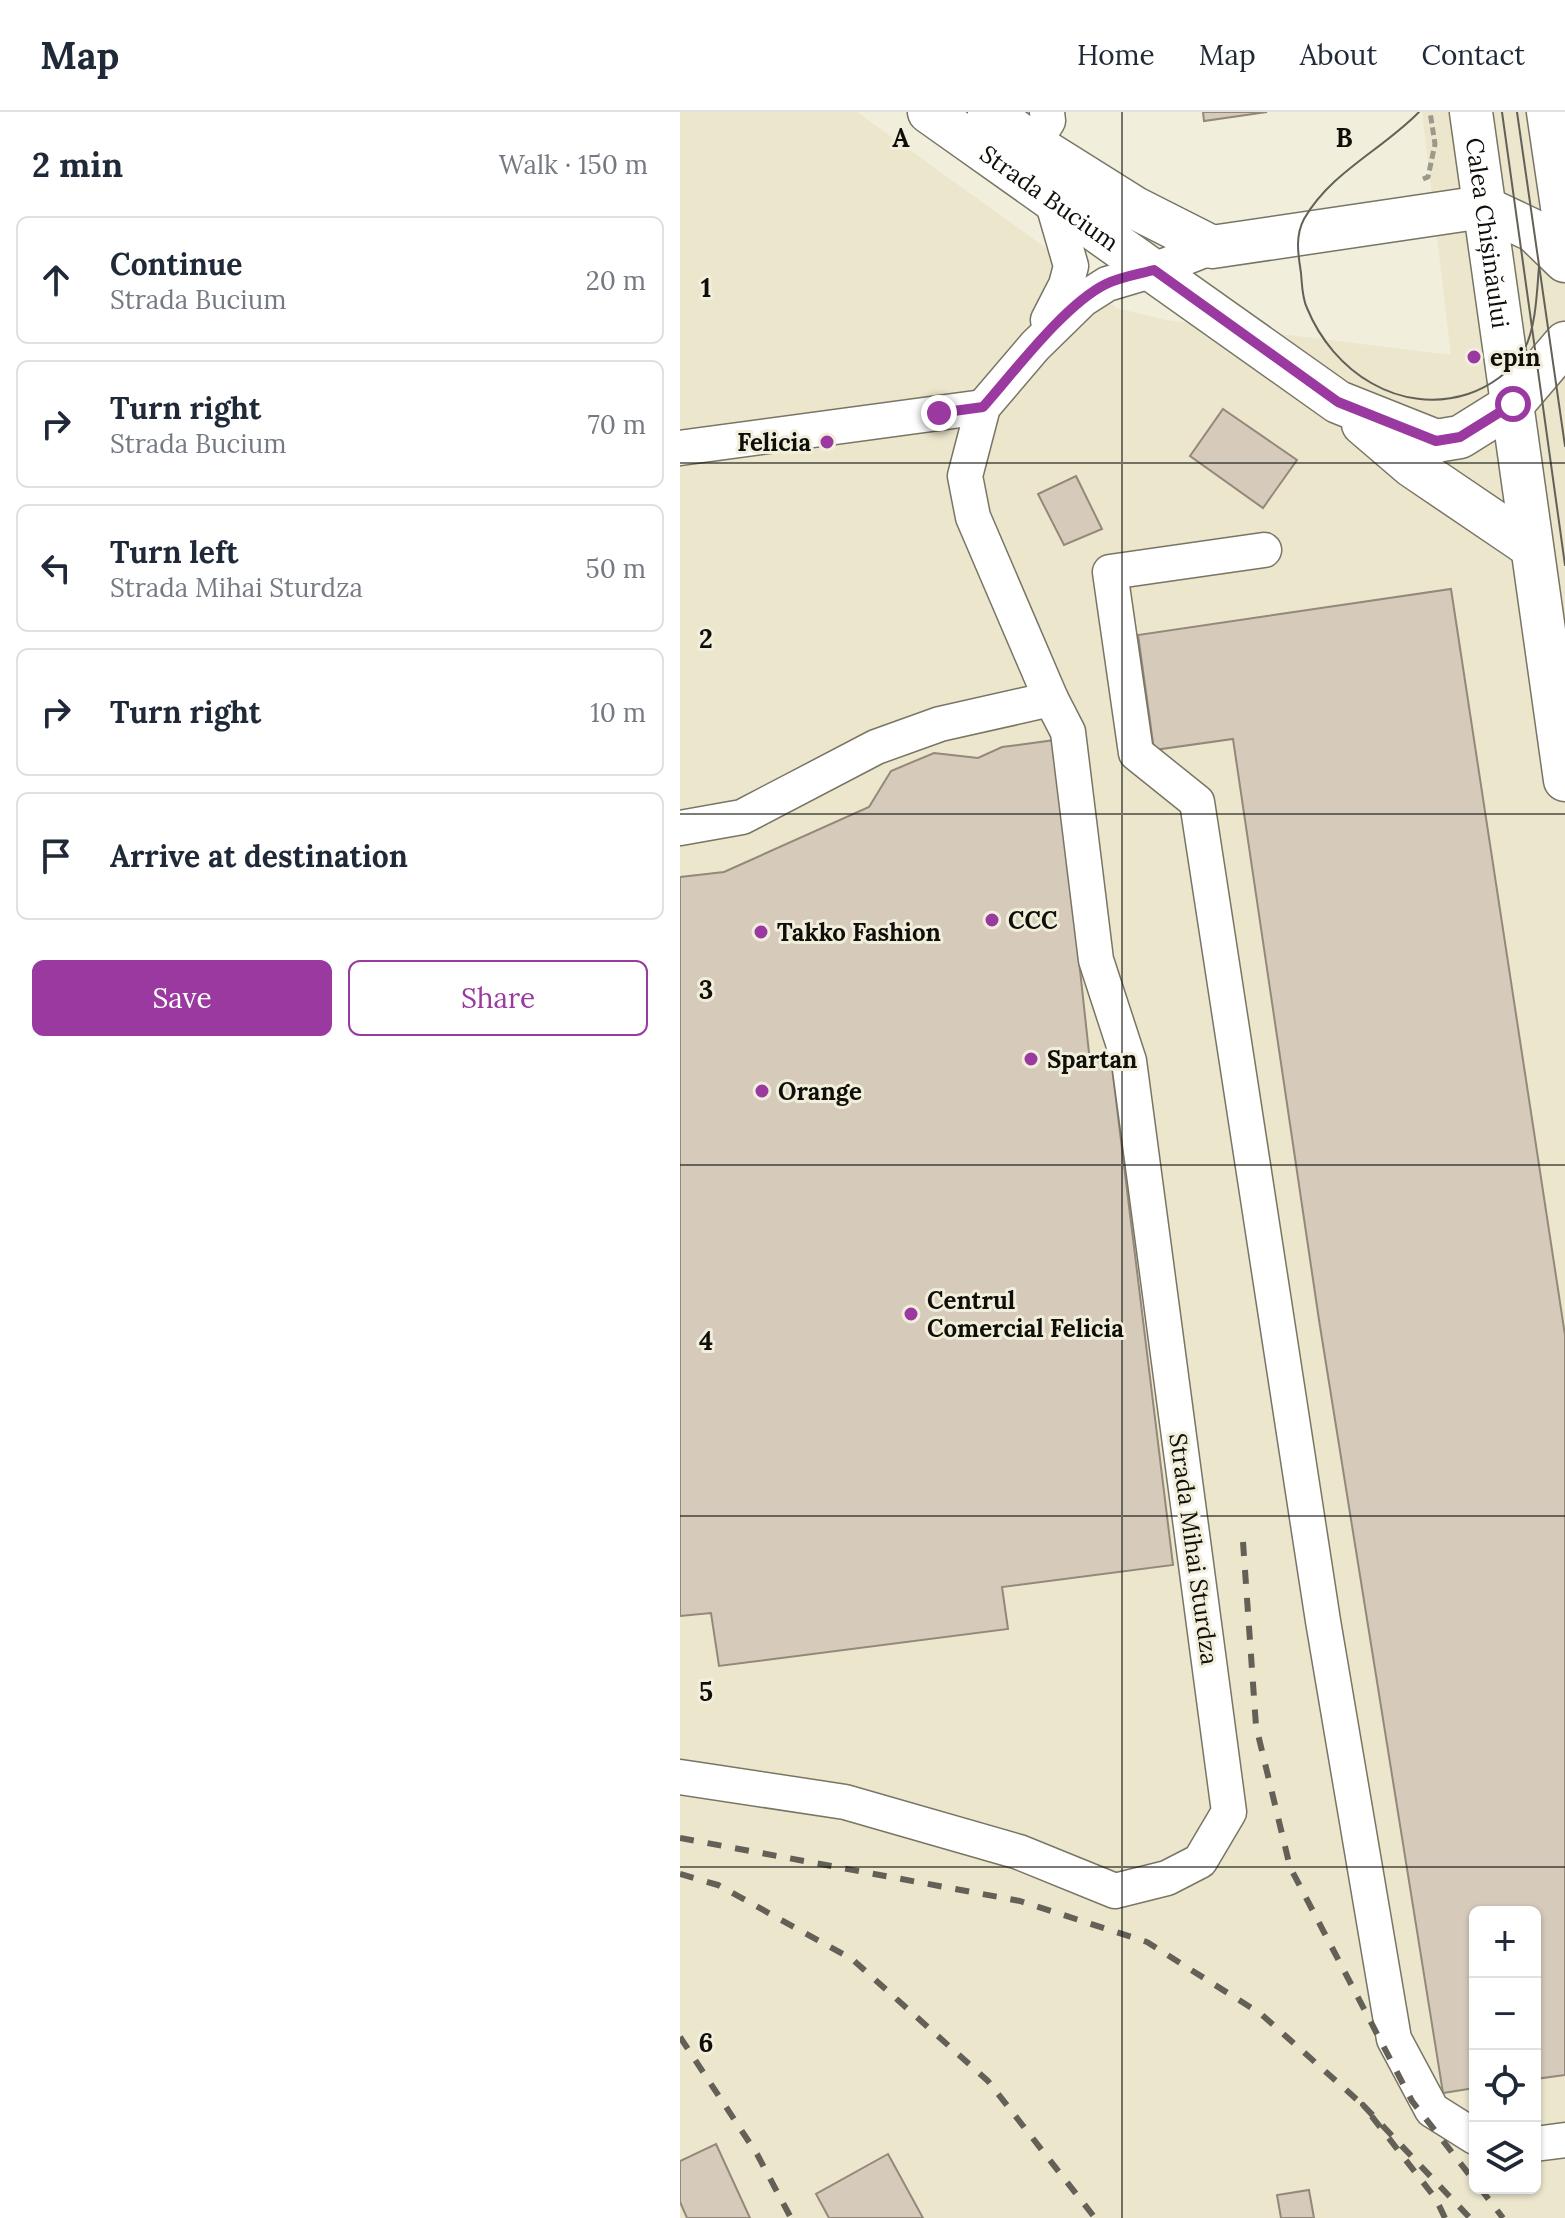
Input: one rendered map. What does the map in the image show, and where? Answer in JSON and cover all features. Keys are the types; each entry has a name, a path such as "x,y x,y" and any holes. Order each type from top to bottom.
{"main road":[{"name":"Strada Bucium","path":"929,112 1338,402 1436,441 1460,437 1513,404 1565,343"},
{"name":"Strada Bucium","path":"989,112 1040,128 1135,208 1212,247"},
{"name":"Calea Chișinăului","path":"1471,112 1565,780"},
{"path":"1548,112 1565,227"},
{"path":"1212,247 1483,207 1534,231 1565,261"},
{"path":"1338,402 1412,466 1530,546"}],"lane":[{"name":"Strada Mihai Sturdza","path":"1035,346 1066,285 1071,266 1051,197"},
{"name":"Strada Mihai Sturdza","path":"680,1777 845,1802 1019,1852 1115,1891 1167,1878 1200,1861 1229,1812 1129,1061 1096,960 1068,732 973,517 965,476 983,407 1035,346 1082,300 1107,284 1154,270 1212,247"},
{"path":"680,448 983,407"},
{"path":"1264,550 1110,572 1136,753 1197,802 1323,1621 1394,2039 1432,2110 1469,2133"},
{"path":"680,828 742,817 876,747 940,724 1051,699"},
{"path":"1541,2143 1565,2140"}],"path":[{"path":"1414,184 1428,177 1435,144 1430,112"}],"shaded area":[{"path":"680,112 857,112 1071,266 1116,308 1166,320 1451,355 1422,112 1565,112 1565,2218 680,2218"}],"building":[{"path":"1203,112 1267,112 1204,121"},
{"path":"1223,409 1297,460 1263,508 1190,456"},
{"path":"1076,476 1102,529 1064,545 1038,494"},
{"path":"1451,589 1565,1335 1565,2075 1541,2078 1541,1906 1469,1906 1469,2089 1443,2093 1319,1320 1233,739 1154,750 1138,635"},
{"name":"Centrul Comercial Felicia","path":"1055,740 1090,1062 1111,1059 1173,1565 1002,1587 1008,1629 719,1666 711,1613 680,1616 680,877 724,872 869,807 891,771 934,753 978,758 1002,747"},
{"path":"716,2144 750,2218 687,2218 680,2202 680,2161"},
{"path":"888,2154 923,2218 829,2218 816,2194"},
{"path":"1309,2190 1314,2218 1281,2218 1277,2195"}],"tram line":[{"path":"1419,112 1328,188 1301,225 1298,252 1304,300 1319,331 1334,352 1351,369 1394,393 1418,399 1443,399 1476,391 1507,371 1524,350 1537,298 1539,266"},
{"path":"1502,112 1565,565"},
{"path":"1517,112 1565,446"}],"railway":[{"path":"1243,1542 1256,1726 1290,1867 1412,2101 1469,2174"},
{"path":"680,1838 1020,1901 1147,1942 1261,2014 1363,2105"},
{"path":"680,1874 718,1885 852,1959 988,2081 1095,2218"},
{"path":"680,2037 757,2154 791,2218"},
{"path":"1445,2218 1436,2199 1363,2105 1470,2218"},
{"path":"1485,2194 1503,2218"}],"place":[{"name":"epin","path":"1474,357"},
{"name":"Felicia","path":"827,442"},
{"name":"CCC","path":"992,920"},
{"name":"Takko Fashion","path":"761,932"},
{"name":"Spartan","path":"1031,1059"},
{"name":"Orange","path":"762,1091"},
{"name":"Centrul Comercial Felicia","path":"911,1314"}],"route":[{"path":"939,413 983,407 1035,346 1082,300 1107,284 1154,270 1338,402 1436,441 1460,437 1513,404"}]}
